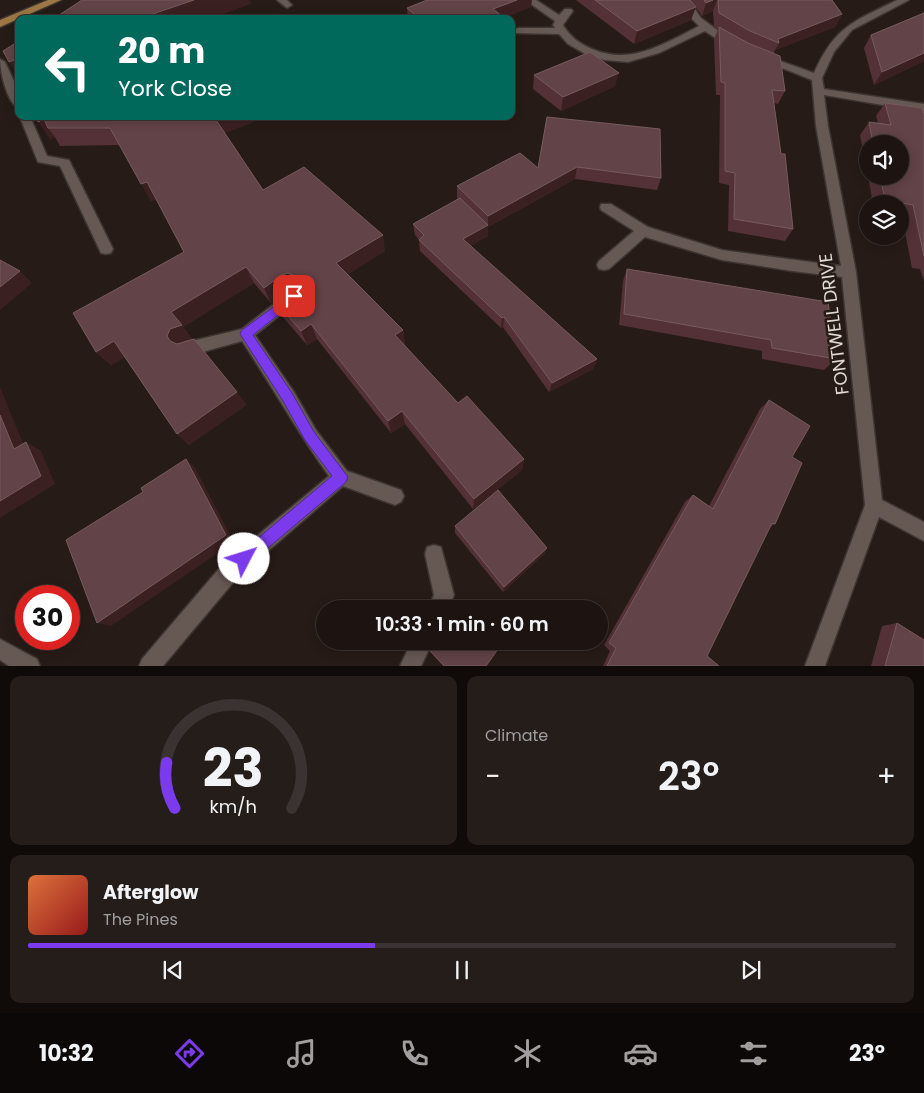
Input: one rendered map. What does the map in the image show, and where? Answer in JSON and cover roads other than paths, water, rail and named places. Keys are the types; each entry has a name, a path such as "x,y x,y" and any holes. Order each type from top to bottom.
{"main road":[{"path":"21,15 56,0"},
{"path":"0,24 15,18"}],"street":[{"path":"530,0 560,25 570,41 586,50 614,58 638,57 705,27"},
{"path":"684,0 685,5 705,27 722,40 817,84 924,108"},
{"path":"817,84 829,51 849,28 892,2"},
{"path":"560,25 568,11"},
{"path":"518,31 560,25"},
{"path":"0,62 15,96"},
{"name":"FONTWELL DRIVE","path":"815,666 874,505 849,272 822,126 817,84"},
{"path":"26,120 42,159 65,164 106,249"},
{"path":"606,207 642,231 722,254 792,266 849,272"},
{"path":"604,265 642,231"},
{"path":"188,349 246,334 294,296"},
{"path":"246,334 288,397 310,436 341,477 395,496"},
{"path":"149,666 230,571 341,477"},
{"path":"874,505 924,532"},
{"path":"434,554 444,596 442,600"},
{"path":"0,649 30,666"},
{"path":"410,666 418,650"}]}
